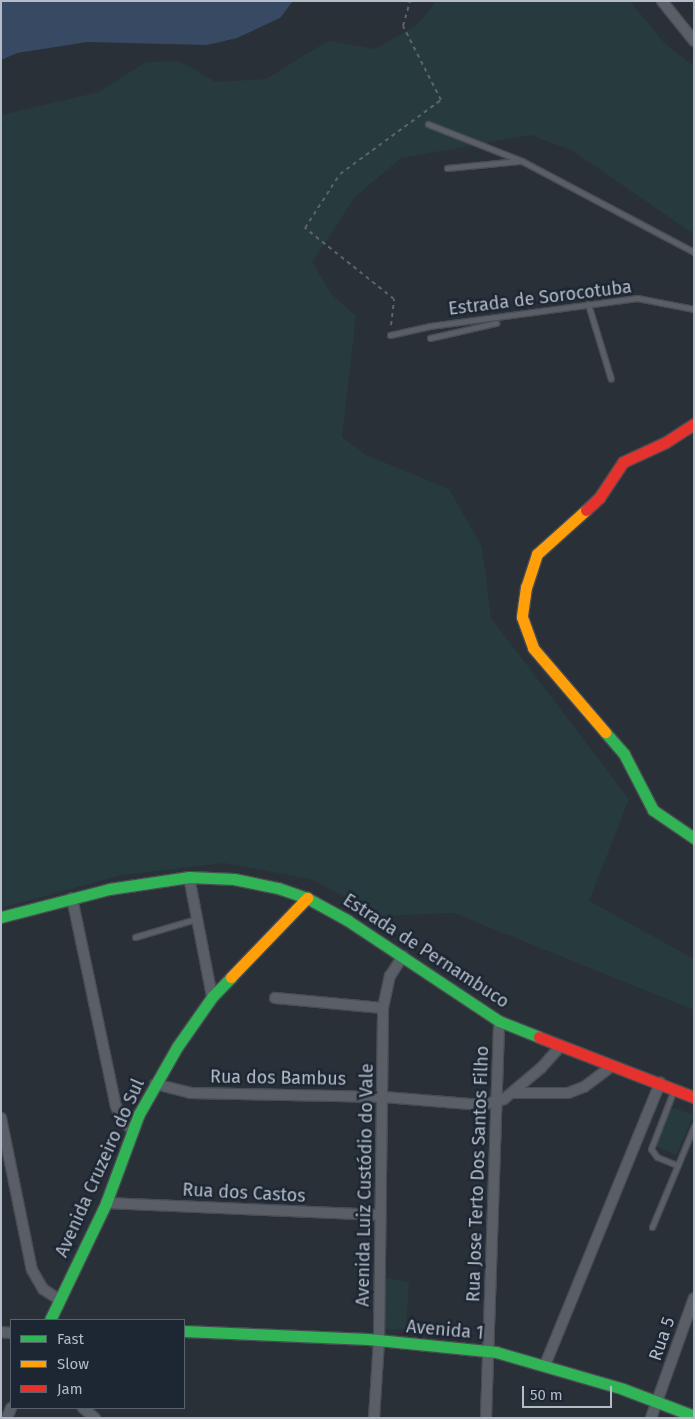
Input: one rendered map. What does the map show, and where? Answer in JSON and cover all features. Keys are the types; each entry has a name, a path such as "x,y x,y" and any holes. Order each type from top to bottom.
{"street":[{"path":"662,1 694,41"},
{"path":"694,424 666,442 624,462 599,498 537,554 526,587 522,617 533,648 624,754 653,810 694,838"},
{"path":"189,877 212,997"},
{"name":"Estrada de Pernambuco","path":"1,917 72,898 189,877 250,882 307,898 403,956 459,997 500,1021 560,1047 694,1097"},
{"path":"72,898 116,1106 120,1117 132,1130"},
{"name":"Avenida Cruzeiro do Sul","path":"50,1319 106,1203 132,1130 155,1084 212,997 307,898"},
{"name":"Avenida Luiz Custódio do Vale","path":"374,1418 379,1341 384,1097 382,1008 390,976 403,956"},
{"path":"274,998 382,1008"},
{"name":"Rua Jose Terto Dos Santos Filho","path":"486,1418 500,1021"},
{"name":"Rua dos Bambus","path":"155,1084 190,1093 384,1097 482,1105 496,1102 512,1093 560,1047"},
{"path":"512,1093 568,1093 584,1087 612,1066"},
{"path":"545,1365 660,1083"},
{"path":"1,1118 32,1270 43,1289 60,1300"},
{"name":"Rua dos Castos","path":"106,1203 381,1215"},
{"name":"Rua 5","path":"650,1418 658,1401 694,1298"},
{"name":"Avenida 1","path":"185,1331 379,1341 489,1352 545,1365 658,1401 694,1416"},
{"path":"84,1409 95,1418"}],"lane":[{"path":"428,124 522,160 694,252"},
{"path":"446,168 522,160"},
{"name":"Estrada de Sorocotuba","path":"390,335 440,324 637,298 694,309"},
{"path":"588,304 611,379"},
{"path":"430,338 496,323"},
{"path":"440,324 442,335"},
{"path":"134,937 196,919"},
{"path":"674,1089 651,1149 657,1157 677,1165"},
{"path":"652,1227 694,1126"}],"path":[{"path":"390,335 394,299 305,228 340,174 441,100 403,26 410,1"}],"green space":[{"path":"436,1 630,1 666,45 694,66 694,234 571,150 531,135 401,158 355,197 312,262 332,295 356,316 342,437 366,455 449,489 482,547 491,618 629,799 589,901 694,959 694,1010 454,913 380,916 311,879 224,863 122,875 1,908 1,115 99,92 146,62 179,61 216,82 266,79 328,41 375,49 418,24"},
{"path":"668,1106 694,1115 676,1155 654,1145"},
{"path":"381,1277 409,1282 406,1329 379,1329"}],"water":[{"path":"1,1 293,1 280,18 237,38 207,45 87,42 17,53 1,60"}],"traffic: fast":[{"path":"605,732 624,754 653,810 694,838"},
{"path":"1,917 109,889 189,877 234,879 278,888 307,898 347,920 499,1021 539,1037"},
{"path":"50,1319 106,1203 139,1114 177,1047 212,997 231,977"},
{"path":"185,1331 368,1339 496,1352 623,1389 694,1416"}],"traffic: slow":[{"path":"586,510 537,554 526,587 522,617 533,648 605,732"},
{"path":"231,977 307,898"}],"traffic: jam":[{"path":"586,510 599,498 623,462 666,442 694,424"},
{"path":"539,1037 694,1097"}]}
